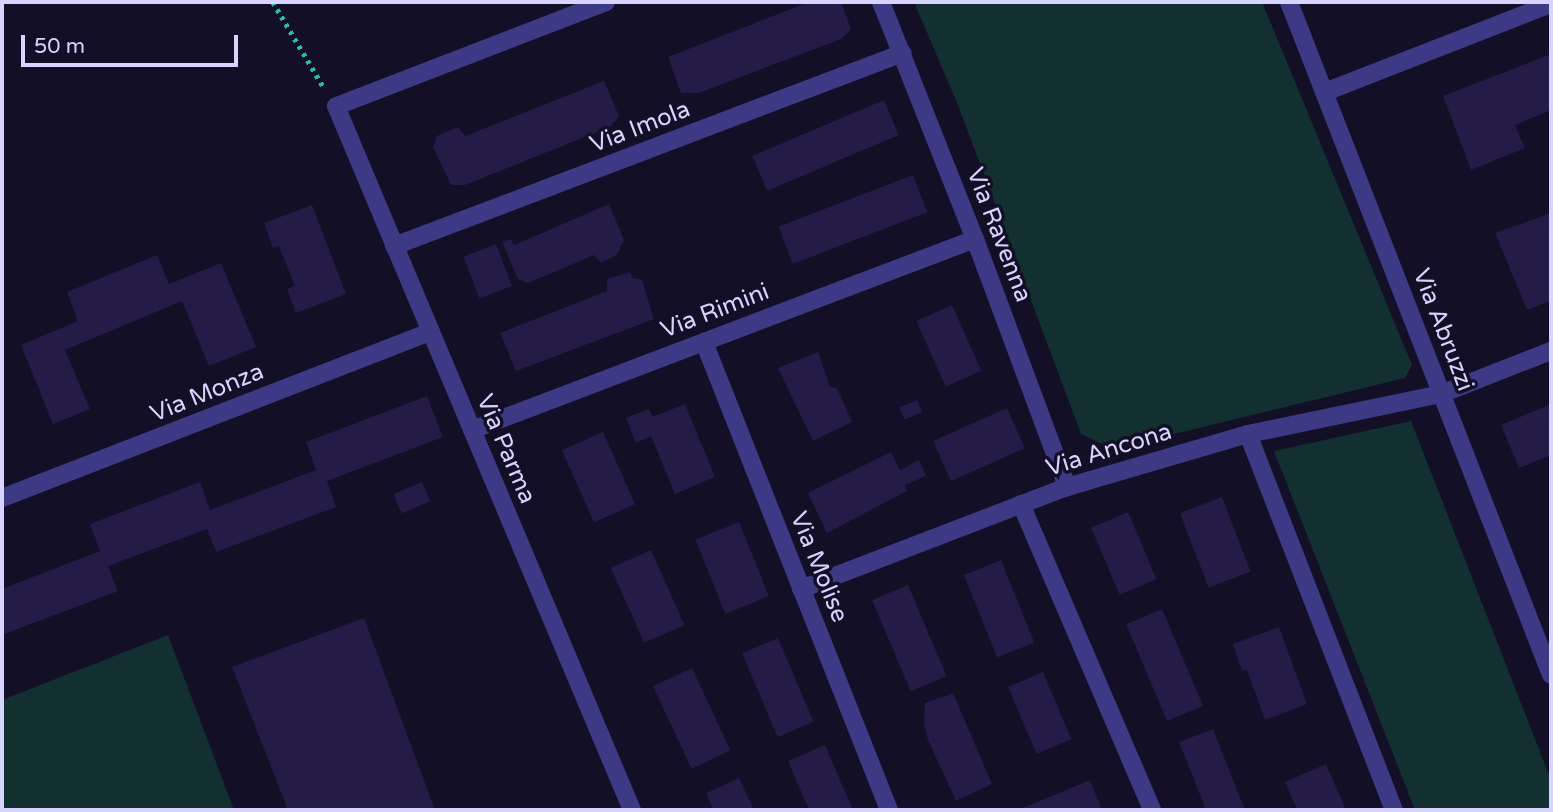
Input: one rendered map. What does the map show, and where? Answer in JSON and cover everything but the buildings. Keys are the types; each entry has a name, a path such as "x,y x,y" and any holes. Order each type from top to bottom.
{"street":[{"path":"335,106 606,2"},
{"name":"Via Ravenna","path":"881,2 975,239 1067,487"},
{"name":"Via Abruzzi","path":"1289,2 1441,394 1548,654 1551,675"},
{"path":"1325,92 1551,4"},
{"name":"Via Imola","path":"394,246 903,53"},
{"name":"Via Parma","path":"335,106 632,810"},
{"name":"Via Rimini","path":"472,430 975,239"},
{"name":"Via Monza","path":"2,498 431,332"},
{"name":"Via Molise","path":"704,342 889,810"},
{"name":"Via Ancona","path":"801,589 1067,487 1248,434 1441,394 1551,351"},
{"path":"1248,434 1394,810"},
{"path":"1021,504 1152,810"}],"path":[{"path":"273,2 335,106"}],"green space":[{"path":"914,2 1262,2 1412,365 1405,378 1112,449 1081,434 958,105"},
{"path":"1411,421 1551,780 1551,810 1415,810 1274,451"},
{"path":"168,635 234,810 2,810 2,700"}]}
